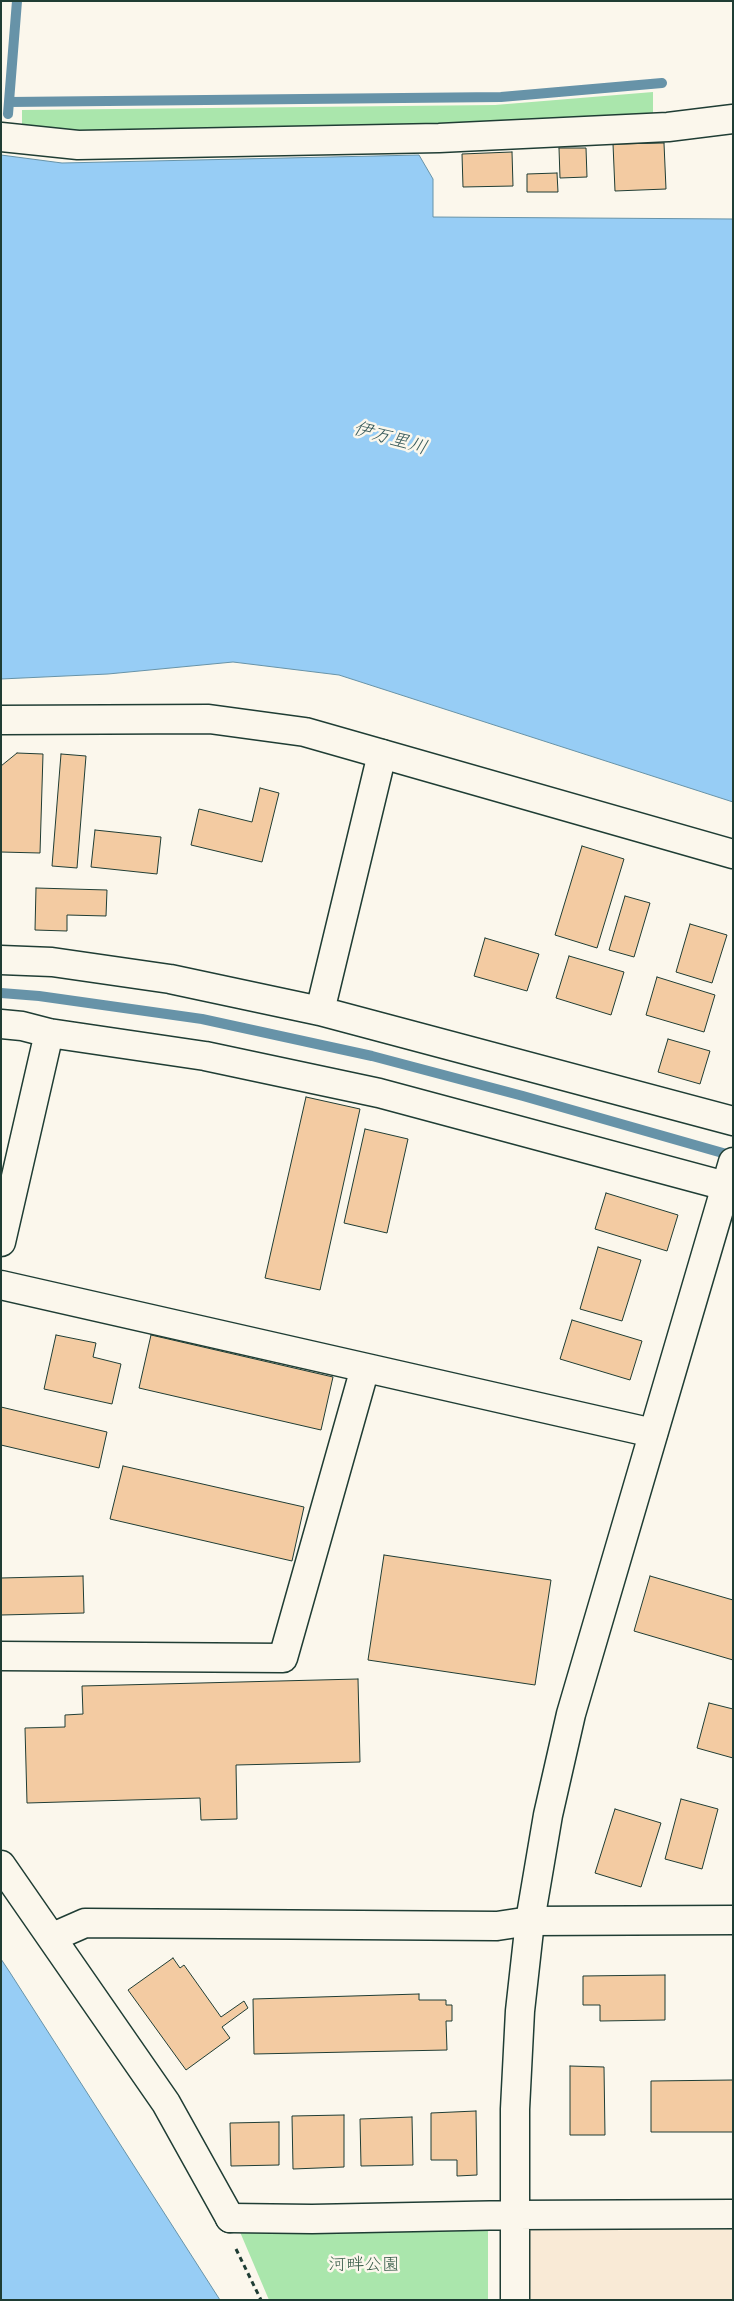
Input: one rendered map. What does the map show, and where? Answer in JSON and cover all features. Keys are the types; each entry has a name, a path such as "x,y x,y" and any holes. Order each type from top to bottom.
{"street":[{"path":"1,137 78,145 430,138 668,127 733,119"},
{"path":"1,720 209,719 305,732 733,854"},
{"path":"320,1011 382,754"},
{"path":"1,960 52,962 170,978 320,1011 733,1121"},
{"path":"1,1024 205,1056 379,1093 730,1179 571,1714 548,1815 530,1921 520,2012 514,2109 515,2300"},
{"path":"1,1242 49,1033"},
{"path":"1,1285 653,1434"},
{"path":"1,1656 283,1658 365,1368"},
{"path":"1,1865 53,1937 166,2103 230,2218 312,2220 515,2215 733,2214"},
{"path":"53,1937 85,1923 497,1926 530,1921 733,1920"}],"path":[{"path":"230,2218 231,2240 261,2300"}],"shaded area":[{"path":"733,2225 733,2300 527,2300 526,2227"}],"green space":[{"path":"653,92 653,117 496,127 22,132 22,110 495,105"},
{"name":"河畔公園","path":"488,2231 488,2300 269,2300 240,2232"}],"water":[{"name":"伊万里川","path":"1,155 62,163 419,155 433,179 433,217 733,219 733,802 339,675 233,662 108,674 1,679"},
{"path":"1,1959 9,1971 220,2300 1,2300"}],"building":[{"path":"664,143 666,189 615,191 613,144"},
{"path":"559,148 586,148 587,177 560,178"},
{"path":"512,152 513,186 463,187 462,154"},
{"path":"557,173 558,192 527,192 527,174"},
{"path":"17,753 43,754 40,853 1,852 1,766"},
{"path":"61,754 86,756 77,868 52,866"},
{"path":"260,788 279,793 262,862 191,845 199,809 252,822"},
{"path":"95,830 161,837 157,874 91,867"},
{"path":"582,846 624,859 597,948 555,935"},
{"path":"36,888 107,890 106,916 67,915 67,931 35,930"},
{"path":"625,896 650,903 634,957 609,950"},
{"path":"690,924 727,935 712,983 676,972"},
{"path":"485,938 539,954 527,991 474,976"},
{"path":"569,956 624,972 611,1015 556,998"},
{"path":"657,977 715,995 704,1032 646,1015"},
{"path":"668,1039 710,1051 700,1084 658,1072"},
{"path":"306,1097 360,1109 320,1290 265,1278"},
{"path":"365,1129 408,1139 387,1233 344,1223"},
{"path":"606,1193 678,1215 667,1251 595,1229"},
{"path":"598,1247 641,1260 622,1321 580,1309"},
{"path":"572,1320 642,1341 630,1380 560,1359"},
{"path":"56,1335 96,1343 93,1357 121,1364 112,1404 44,1389"},
{"path":"151,1335 333,1377 321,1430 139,1388"},
{"path":"1,1407 107,1432 99,1468 1,1445"},
{"path":"123,1466 304,1507 292,1561 110,1519"},
{"path":"384,1555 551,1580 535,1685 368,1660"},
{"path":"83,1576 84,1613 1,1615 1,1578"},
{"path":"650,1576 733,1600 733,1660 634,1631"},
{"path":"358,1679 360,1762 236,1765 237,1819 201,1820 200,1798 27,1803 25,1728 65,1727 65,1715 83,1714 82,1686"},
{"path":"709,1703 733,1709 733,1758 697,1748"},
{"path":"681,1799 718,1809 702,1869 665,1859"},
{"path":"615,1809 661,1823 641,1887 595,1873"},
{"path":"173,1958 180,1968 184,1965 221,2017 244,2001 248,2008 222,2027 230,2038 186,2070 128,1990"},
{"path":"665,1975 665,2020 600,2021 600,2005 583,2005 583,1976"},
{"path":"419,1994 419,2000 446,2000 446,2005 452,2005 452,2021 446,2021 447,2050 254,2054 253,1999"},
{"path":"570,2066 604,2067 605,2135 570,2135"},
{"path":"733,2080 733,2132 651,2132 651,2081"},
{"path":"476,2111 477,2175 457,2176 457,2160 431,2160 431,2113"},
{"path":"344,2115 344,2167 293,2169 292,2116"},
{"path":"412,2117 413,2165 361,2166 360,2119"},
{"path":"279,2122 279,2165 231,2166 230,2123"}],"waterway":[{"path":"8,114 17,1"},
{"path":"9,102 501,97 662,83"},
{"path":"1,993 39,996 202,1019 372,1056 523,1096 733,1156"}]}
